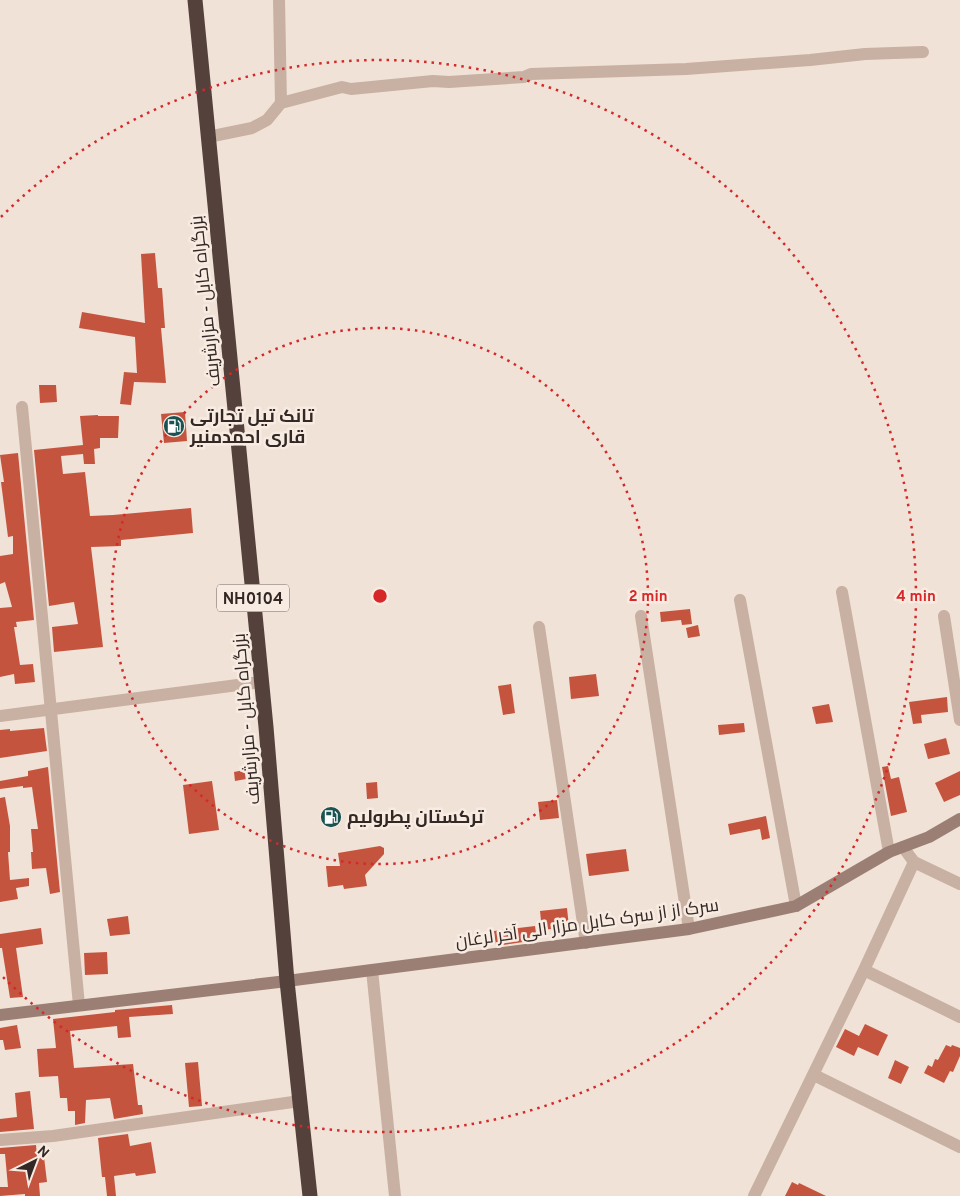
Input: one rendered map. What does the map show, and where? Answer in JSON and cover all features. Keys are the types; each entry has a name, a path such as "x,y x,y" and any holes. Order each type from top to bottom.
{"highway":[{"name":"بزرگراه کابل - مزارشریف","path":"194,0 261,682 287,981 310,1196"}],"street":[{"path":"279,0 281,103"},
{"path":"208,137 252,128 267,120 281,103 342,87 351,89 433,81 449,82 524,77 532,74 686,69 864,54 923,52"},
{"path":"22,407 79,1005"},
{"path":"842,592 889,852"},
{"path":"740,600 796,906"},
{"path":"642,616 689,929"},
{"path":"944,616 960,720"},
{"path":"539,627 586,942"},
{"path":"0,716 261,682"},
{"name":"سرک از از سرک کابل مزار الی آخر لرغان","path":"0,1015 287,981 689,929 796,906 889,852 929,837 960,819"},
{"path":"903,847 914,862 960,884"},
{"path":"754,1196 814,1075 914,862"},
{"path":"372,970 395,1196"},
{"path":"864,970 960,1016"},
{"path":"814,1075 960,1147"},
{"path":"0,1140 52,1136 300,1101"}],"building":[{"path":"155,253 158,288 162,288 165,328 161,328 166,383 134,382 131,405 120,404 124,372 137,373 135,337 79,328 82,312 145,323 141,254"},
{"path":"39,385 56,385 57,402 40,403"},
{"path":"185,412 187,441 164,443 161,414"},
{"path":"80,416 119,416 118,438 100,438 100,448 94,449 95,464 84,464 83,454 61,456 63,474 85,472 90,516 191,508 193,533 121,540 121,546 91,547 103,647 54,652 52,627 78,624 74,602 49,606 34,450 83,445"},
{"path":"18,453 34,620 16,622 17,627 14,627 20,665 33,664 35,682 15,684 14,674 0,677 0,608 12,607 5,582 0,584 0,556 13,554 13,536 8,537 1,482 4,482 0,455"},
{"path":"690,609 692,624 682,625 681,620 661,622 660,612"},
{"path":"698,625 700,636 688,638 686,628"},
{"path":"596,674 599,696 571,699 569,677"},
{"path":"511,684 515,713 503,715 498,686"},
{"path":"947,697 948,712 921,715 922,723 913,724 909,702"},
{"path":"829,704 833,722 816,724 812,707"},
{"path":"744,723 745,732 719,735 718,725"},
{"path":"44,728 47,751 0,758 0,730"},
{"path":"946,738 950,754 928,759 924,744"},
{"path":"888,766 891,779 899,777 907,812 891,816 882,767"},
{"path":"48,767 60,892 50,894 46,868 32,869 31,829 38,829 32,787 23,788 23,786 0,789 0,781 28,776 28,771"},
{"path":"244,770 246,779 235,781 234,772"},
{"path":"960,771 960,795 944,802 935,783"},
{"path":"212,781 219,830 189,834 183,785"},
{"path":"377,782 378,798 367,799 366,783"},
{"path":"5,797 10,826 10,852 8,852 10,880 29,878 29,886 16,888 18,899 0,902 0,798"},
{"path":"557,800 559,818 540,820 538,802"},
{"path":"766,816 770,838 762,840 760,829 730,835 728,824"},
{"path":"380,846 384,848 384,854 365,875 367,886 344,889 343,885 328,887 326,866 340,866 338,853"},
{"path":"626,849 629,871 589,876 586,854"},
{"path":"567,908 569,927 542,930 540,911"},
{"path":"128,916 130,934 110,936 107,919"},
{"path":"535,926 537,940 496,946 494,931"},
{"path":"41,928 43,944 16,948 23,997 10,998 2,948 0,948 0,934"},
{"path":"107,952 108,974 85,975 84,953"},
{"path":"172,1005 173,1014 129,1017 131,1037 118,1038 117,1026 70,1031 74,1068 133,1064 138,1105 142,1105 143,1114 114,1119 110,1098 86,1100 85,1123 75,1125 75,1111 68,1111 67,1098 60,1098 58,1076 39,1077 37,1049 56,1048 53,1019 115,1012 115,1010"},
{"path":"865,1024 888,1035 878,1056 858,1047 854,1056 836,1047 845,1029 859,1036"},
{"path":"17,1025 21,1048 5,1050 3,1040 0,1040 0,1028"},
{"path":"946,1045 960,1048 960,1056 953,1072 950,1071 944,1083 924,1073 928,1065 932,1067 935,1059 938,1060"},
{"path":"895,1060 909,1067 901,1084 888,1078"},
{"path":"198,1062 202,1106 189,1107 185,1063"},
{"path":"30,1091 34,1129 0,1132 0,1119 17,1117 15,1093"},
{"path":"128,1134 130,1146 151,1142 156,1173 136,1176 135,1173 114,1176 116,1196 107,1196 105,1177 102,1177 98,1138"},
{"path":"36,1145 37,1157 44,1157 47,1182 39,1183 40,1196 25,1196 25,1194 0,1196 0,1187 8,1187 5,1154 0,1154 0,1148"},
{"path":"792,1182 798,1185 799,1183 826,1196 785,1196"}],"place":[{"name":"تانک تیل تجارتی قاری احمدمنیر","path":"174,426"},
{"name":"ترکستان پطرولیم","path":"331,817"}]}
